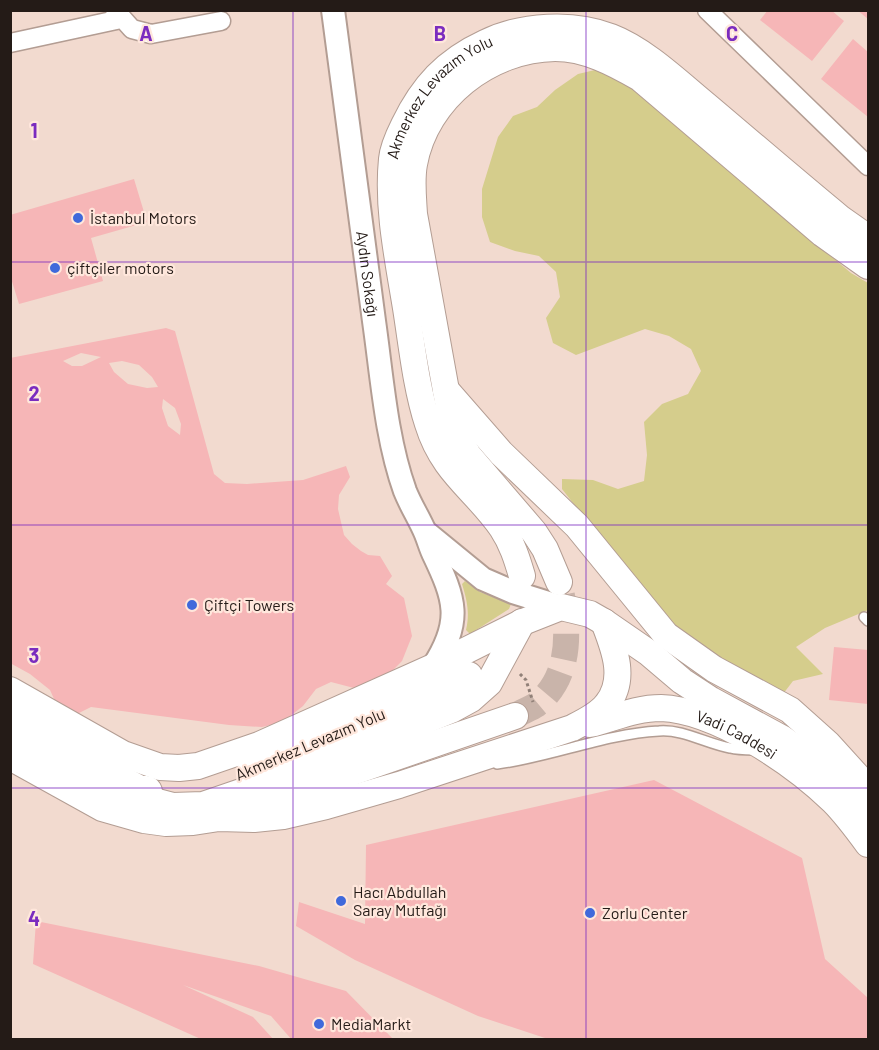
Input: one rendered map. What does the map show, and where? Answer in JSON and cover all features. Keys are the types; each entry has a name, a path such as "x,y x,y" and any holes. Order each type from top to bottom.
{"highway":[{"path":"10,735 104,788 123,793 146,792"}],"main road":[{"name":"Akmerkez Levazım Yolu","path":"522,576 515,551 501,527 454,474 439,452 428,426 420,397 396,249 391,193 392,157 416,100 442,71 469,50 497,37 526,30 560,28 592,31 611,37 632,47 678,82 841,219 868,238"},
{"name":"Akmerkez Levazım Yolu","path":"560,595 545,549 534,532 468,455 452,423 414,214 412,185 414,164 421,141 435,112 453,90 473,74 500,60 527,51 556,48 587,53 613,62 640,78 823,234 868,266"},
{"path":"446,390 501,453 577,526 666,635 714,669 790,710 828,744 868,788"},
{"path":"10,690 123,754 160,767 198,766 259,745 433,667 523,622 560,595 649,653 682,681 711,700 783,739 812,759 840,782 868,812"},
{"path":"10,709 103,769 146,792 154,801 173,806 203,805 272,781 451,710 471,699 489,683 523,622"},
{"path":"219,818 254,819 283,816 326,806 444,772 572,728 607,704 614,691 617,662 604,622"},
{"name":"Akmerkez Levazım Yolu","path":"146,792 177,794 202,789 264,766 469,675"},
{"name":"Vadi Caddesi","path":"572,728 628,712 659,708 676,709 732,730 793,768 833,801 868,844"},
{"path":"10,757 82,797 118,813 166,823 193,822 219,818 525,713"}],"street":[{"name":"Aydın Sokağı","path":"333,10 388,418 404,488 450,590 454,610 452,627 445,649 433,667"},
{"path":"707,10 868,166"},
{"path":"10,43 118,15 132,29 151,34 221,21"},
{"name":"Aydın Sokağı","path":"424,531 483,579 513,592 560,595"}],"lane":[{"path":"444,772 505,763 592,742 660,731 674,732 730,748 769,752"}],"path":[{"path":"515,669 526,680 525,713"}],"shaded area":[{"path":"595,70 620,78 851,273 868,283 868,610 825,628 796,647 823,674 793,681 783,694 678,637 562,489 562,479 593,480 618,489 644,481 647,455 644,422 662,404 688,394 701,371 691,349 669,336 645,329 576,355 553,343 546,318 560,297 556,272 539,256 490,242 482,217 482,189 498,137 513,116 537,107 555,90 578,74"},
{"path":"465,581 480,592 511,604 509,609 470,634 466,630 468,618 462,584"}],"building":[{"path":"768,10 831,10 844,21 812,61 760,20"},
{"path":"857,10 868,10 868,19"},
{"path":"853,39 868,52 868,117 821,79"},
{"name":"İstanbul Motors","path":"134,179 147,222 91,238 103,281 19,304 10,275 10,215"},
{"path":"166,328 175,331 214,474 225,483 247,484 303,480 346,466 350,477 339,495 338,509 344,535 361,551 368,555 380,556 392,576 386,584 404,598 412,636 402,661 388,675 370,680 375,688 360,693 354,688 331,682 316,689 303,706 289,717 262,727 229,725 91,707 73,716 59,710 50,690 30,674 10,663 10,358","holes":["81,353 101,357 82,366 72,366 63,361","122,361 139,365 152,377 158,387 147,388 128,384 114,372 109,363","163,399 175,408 181,424 180,435 168,426 162,408"]},
{"path":"834,647 868,650 868,704 829,700"},
{"name":"Zorlu Center","path":"654,780 802,858 825,959 868,998 868,1040 551,1040 478,1016 355,960 296,926 299,902 365,924 366,845"},
{"path":"36,921 259,966 346,991 394,1040 292,1040 271,1016 183,985 253,1017 274,1040 203,1040 33,964"}],"tunnel":[{"path":"515,716 536,705 548,693 563,664 566,631 559,582"}],"place":[{"name":"İstanbul Motors","path":"78,218"},
{"name":"çiftçiler motors","path":"55,268"},
{"name":"Çiftçi Towers","path":"192,605"},
{"name":"Hacı Abdullah Saray Mutfağı","path":"341,901"},
{"name":"Zorlu Center","path":"590,913"},
{"name":"MediaMarkt","path":"319,1024"}]}
